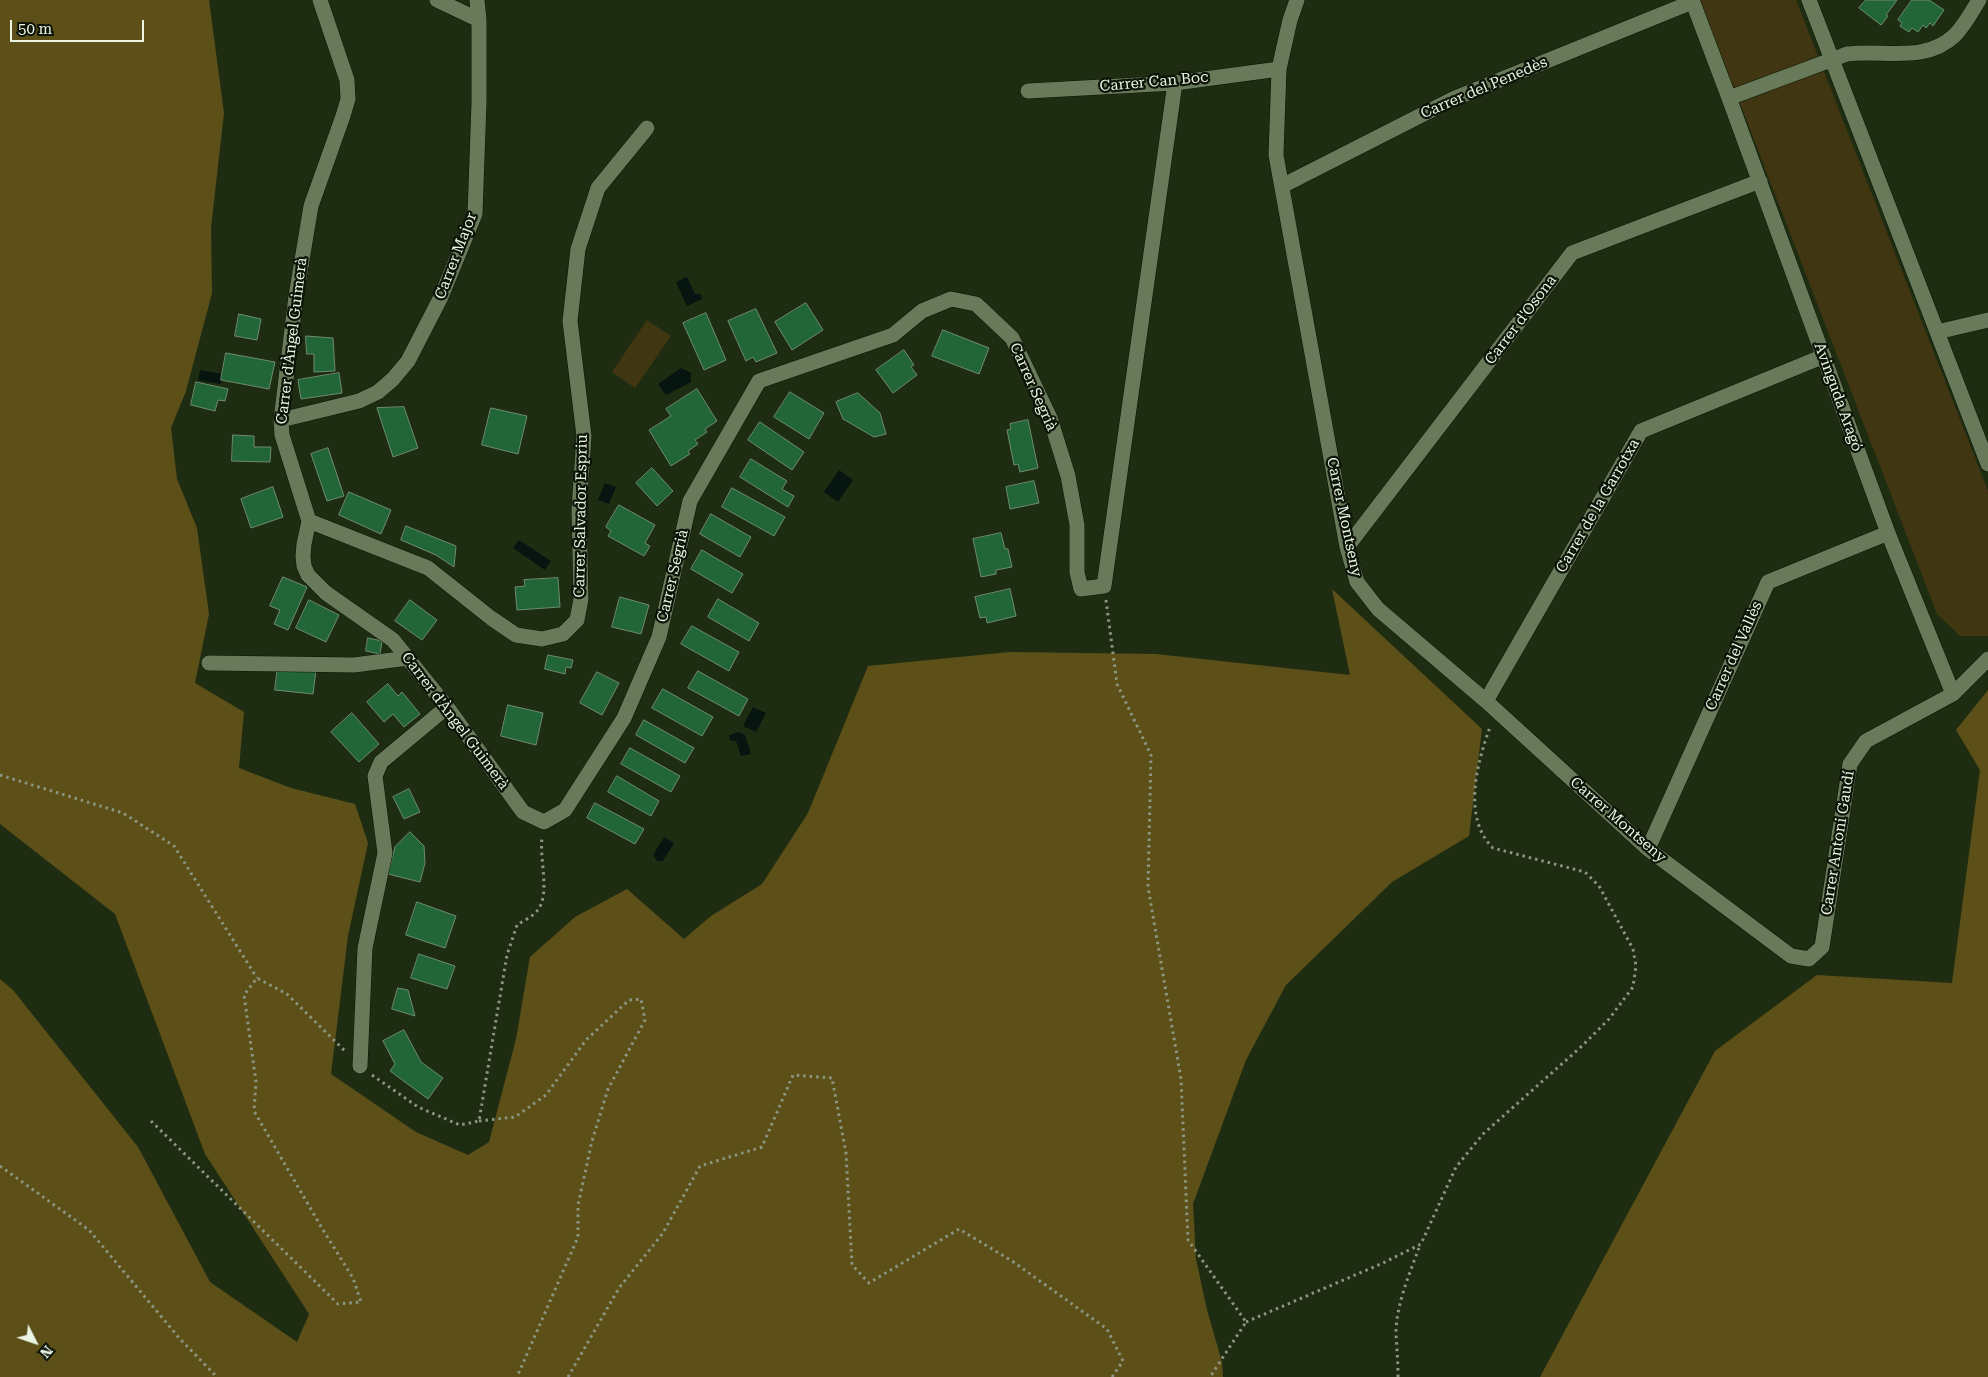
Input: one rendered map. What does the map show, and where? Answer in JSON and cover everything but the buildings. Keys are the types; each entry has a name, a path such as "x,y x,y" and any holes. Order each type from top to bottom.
{"street":[{"name":"Carrer d'Àngel Guimerà","path":"320,0 346,80 348,99 311,206 296,296 280,420 282,435 309,521 304,544 304,566 314,584 393,640 447,707 523,812 544,822"},
{"path":"437,0 479,20"},
{"name":"Carrer Major","path":"280,420 359,401 378,392 393,380 408,361 433,313 475,214 479,20 477,0"},
{"name":"Carrer Montseny","path":"1297,0 1290,20 1279,69 1276,155 1347,547 1357,582 1378,609 1491,705 1648,849 1791,956 1809,959 1822,948"},
{"path":"1809,0 1988,464"},
{"path":"1729,98 1847,54 1861,52 1918,53 1942,45 1955,35 1979,0"},
{"name":"Avinguda Aragó","path":"1692,1 1760,181 1888,533 1953,694"},
{"name":"Carrer del Penedès","path":"1282,186 1453,99 1692,1"},
{"name":"Carrer Can Boc","path":"1028,91 1175,82 1279,69"},
{"path":"1104,586 1175,82"},
{"name":"Carrer Salvador Espriu","path":"309,521 428,568 490,618 516,634 542,639 563,634 577,620 581,599 579,509 584,436 570,322 578,249 598,188 647,128"},
{"name":"Carrer d'Osona","path":"1347,547 1572,253 1760,181"},
{"name":"Carrer Segrià","path":"544,822 565,810 624,718 660,636 690,501 759,381 893,336 922,310 951,299 976,304 1012,338 1050,418 1068,476 1076,525 1077,572 1081,589 1104,586"},
{"path":"1937,332 1988,320"},
{"name":"Carrer de la Garrotxa","path":"1491,705 1641,431 1824,356"},
{"name":"Carrer del Vallès","path":"1648,849 1768,582 1888,533"},
{"path":"210,663 354,665 408,658"},
{"name":"Carrer Antoni Gaudí","path":"1822,948 1850,764 1866,741 1953,694 1988,659"},
{"path":"360,1066 365,948 385,853 375,776 381,762 447,707"}],"path":[{"path":"1104,586 1118,684 1151,755 1148,887 1181,1079 1188,1240 1246,1322"},
{"path":"1398,1377 1396,1333 1405,1288 1420,1244 1456,1167 1483,1134 1582,1046 1609,1019 1633,987 1636,966 1633,949 1621,926 1599,886 1585,872 1493,848 1484,839 1478,828 1476,790 1491,705"},
{"path":"0,775 123,813 174,846 257,978 287,994 360,1066 418,1107 460,1125 515,1117 546,1095 586,1040 629,1000 640,999 646,1020 608,1089 592,1142 578,1205 578,1237 517,1377"},
{"path":"478,1121 507,955 517,925 536,912 544,900 540,846 544,822"},
{"path":"151,1120 338,1304 361,1302 353,1278 254,1111 256,1082 244,995 257,978"},
{"path":"568,1377 619,1288 664,1233 700,1166 762,1147 793,1075 832,1078 846,1153 852,1265 869,1283 958,1229 1012,1261 1107,1329 1123,1361 1112,1377"},
{"path":"0,1166 89,1230 180,1339 217,1377"},
{"path":"1210,1377 1246,1322 1383,1263 1420,1244"}],"shaded area":[{"path":"0,0 209,0 224,113 211,228 212,293 186,391 171,428 177,479 197,528 209,614 195,683 244,712 239,768 291,788 355,804 368,843 348,936 331,1074 416,1132 468,1155 489,1142 516,1039 530,957 575,917 627,889 684,939 711,916 762,884 808,813 868,666 1010,652 1156,654 1350,675 1332,589 1482,729 1469,836 1392,882 1286,985 1246,1060 1193,1204 1196,1259 1207,1310 1222,1362 1223,1377 0,1377 0,979 13,990 138,1147 210,1282 297,1342 309,1314 205,1154 115,914 0,824"},
{"path":"1700,0 1796,0 1988,491 1988,636 1960,636 1937,614"},
{"path":"687,277 695,294 701,294 702,299 687,306 676,282"},
{"path":"647,320 671,336 635,388 612,372"},
{"path":"681,368 691,373 691,382 666,395 658,384"},
{"path":"200,370 223,374 221,384 198,380"},
{"path":"839,470 853,480 838,502 824,492"},
{"path":"605,483 616,487 609,504 598,500"},
{"path":"519,540 551,561 545,570 513,548"},
{"path":"1988,690 1988,1377 1540,1377 1715,1051 1817,975 1952,983 1980,770 1956,730"},
{"path":"753,707 766,713 756,732 743,726"},
{"path":"739,732 745,735 751,754 741,756 736,741 730,741 729,735"},
{"path":"664,837 674,843 663,861 657,861 653,855"}]}
